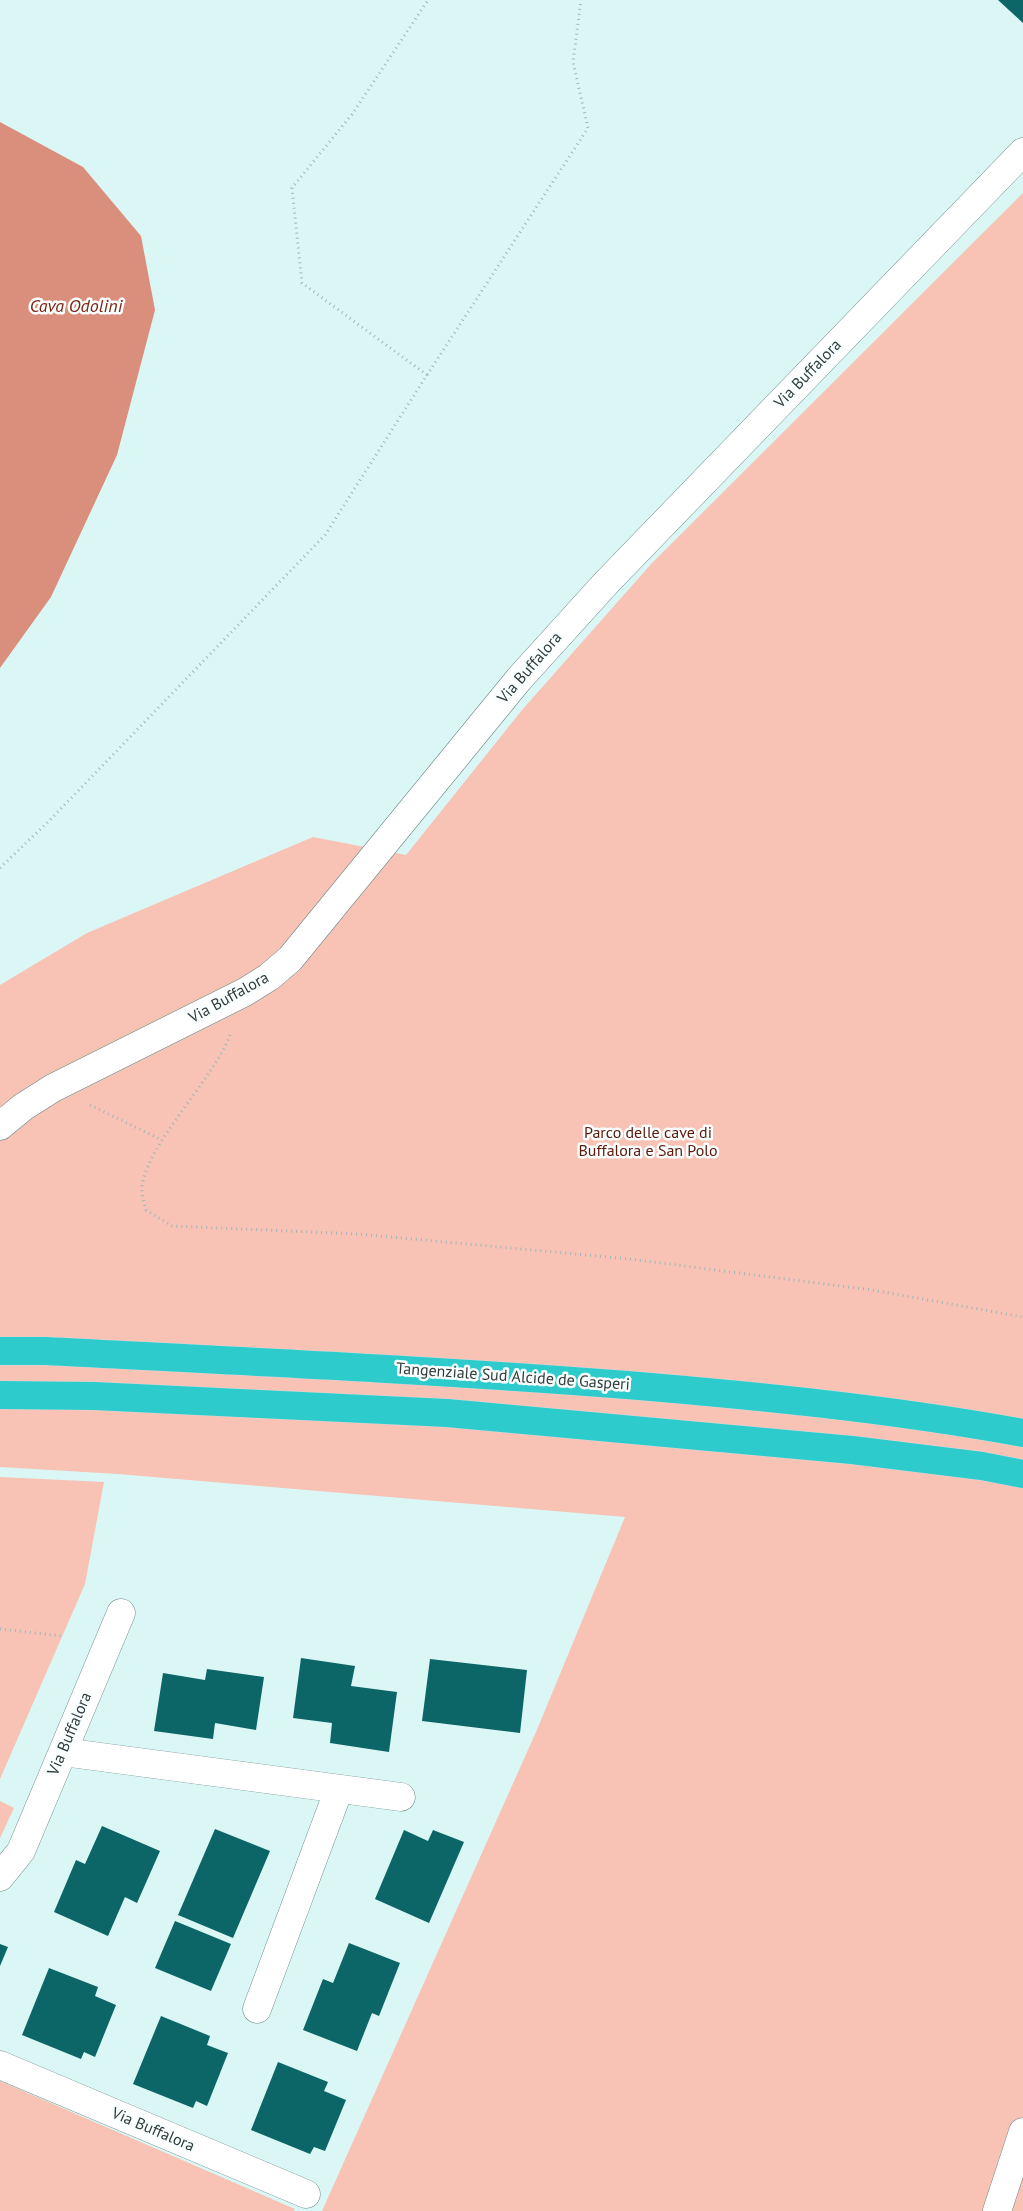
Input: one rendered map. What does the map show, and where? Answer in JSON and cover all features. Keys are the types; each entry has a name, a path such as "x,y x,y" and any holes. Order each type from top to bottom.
{"highway":[{"path":"0,1336 46,1351"},
{"name":"Tangenziale Sud Alcide de Gasperi","path":"0,1351 46,1351 450,1371 739,1394 1023,1433"},
{"path":"0,1395 94,1396 447,1413 852,1450 982,1466 1023,1474"}],"street":[{"name":"Via Buffalora","path":"0,1126 23,1107 53,1088 245,992 269,977 290,959 519,679 606,583 1023,152"},
{"name":"Via Buffalora","path":"0,1877 21,1851 121,1614"},
{"path":"63,1752 400,1797"},
{"path":"257,2009 339,1789"},
{"name":"Via Buffalora","path":"0,2065 306,2194"},
{"path":"997,2211 1023,2132"}],"path":[{"path":"426,375 302,283 292,188 353,113 428,0"},
{"path":"0,868 50,820 325,535 426,375 588,128 573,62 581,0"},
{"path":"245,992 224,1052 162,1140 148,1169 142,1190 146,1210 172,1226 358,1234 630,1259 872,1290 1023,1317"},
{"path":"53,1088 162,1140"},
{"path":"0,1629 62,1636"}],"green space":[{"name":"Parco delle cave di Buffalora e San Polo","path":"1023,193 1023,2211 322,2211 536,1732 625,1517 118,1474 0,1467 0,985 87,933 313,837 406,855 522,710 652,563"},
{"path":"0,1477 104,1482 85,1584 0,1779"},
{"path":"0,1801 14,1808 0,1838"},
{"path":"0,2081 295,2209 294,2211 0,2211"}],"water":[{"name":"Cava Odolini","path":"0,122 83,167 141,236 155,310 117,455 51,597 0,668"}],"building":[{"path":"998,0 1023,0 1023,23"},
{"path":"301,1658 355,1666 351,1686 397,1692 389,1752 330,1743 332,1723 293,1718"},
{"path":"430,1659 527,1670 520,1733 422,1721"},
{"path":"207,1669 264,1677 256,1730 215,1723 213,1739 154,1731 163,1673 205,1680"},
{"path":"102,1826 160,1851 137,1903 125,1897 108,1936 54,1912 76,1860 85,1864"},
{"path":"215,1829 270,1851 233,1938 178,1915"},
{"path":"404,1830 428,1841 433,1830 464,1842 429,1923 375,1899"},
{"path":"175,1921 231,1944 211,1991 155,1968"},
{"path":"349,1943 400,1963 379,2016 372,2013 357,2051 303,2030 323,1979 333,1983"},
{"path":"0,1944 8,1947 0,1966"},
{"path":"49,1968 98,1987 95,1996 116,2005 95,2057 84,2052 81,2059 22,2035"},
{"path":"161,2016 210,2036 207,2045 228,2053 207,2106 196,2101 193,2108 133,2084"},
{"path":"278,2062 328,2082 324,2091 346,2100 325,2151 314,2147 310,2154 251,2130"}]}
